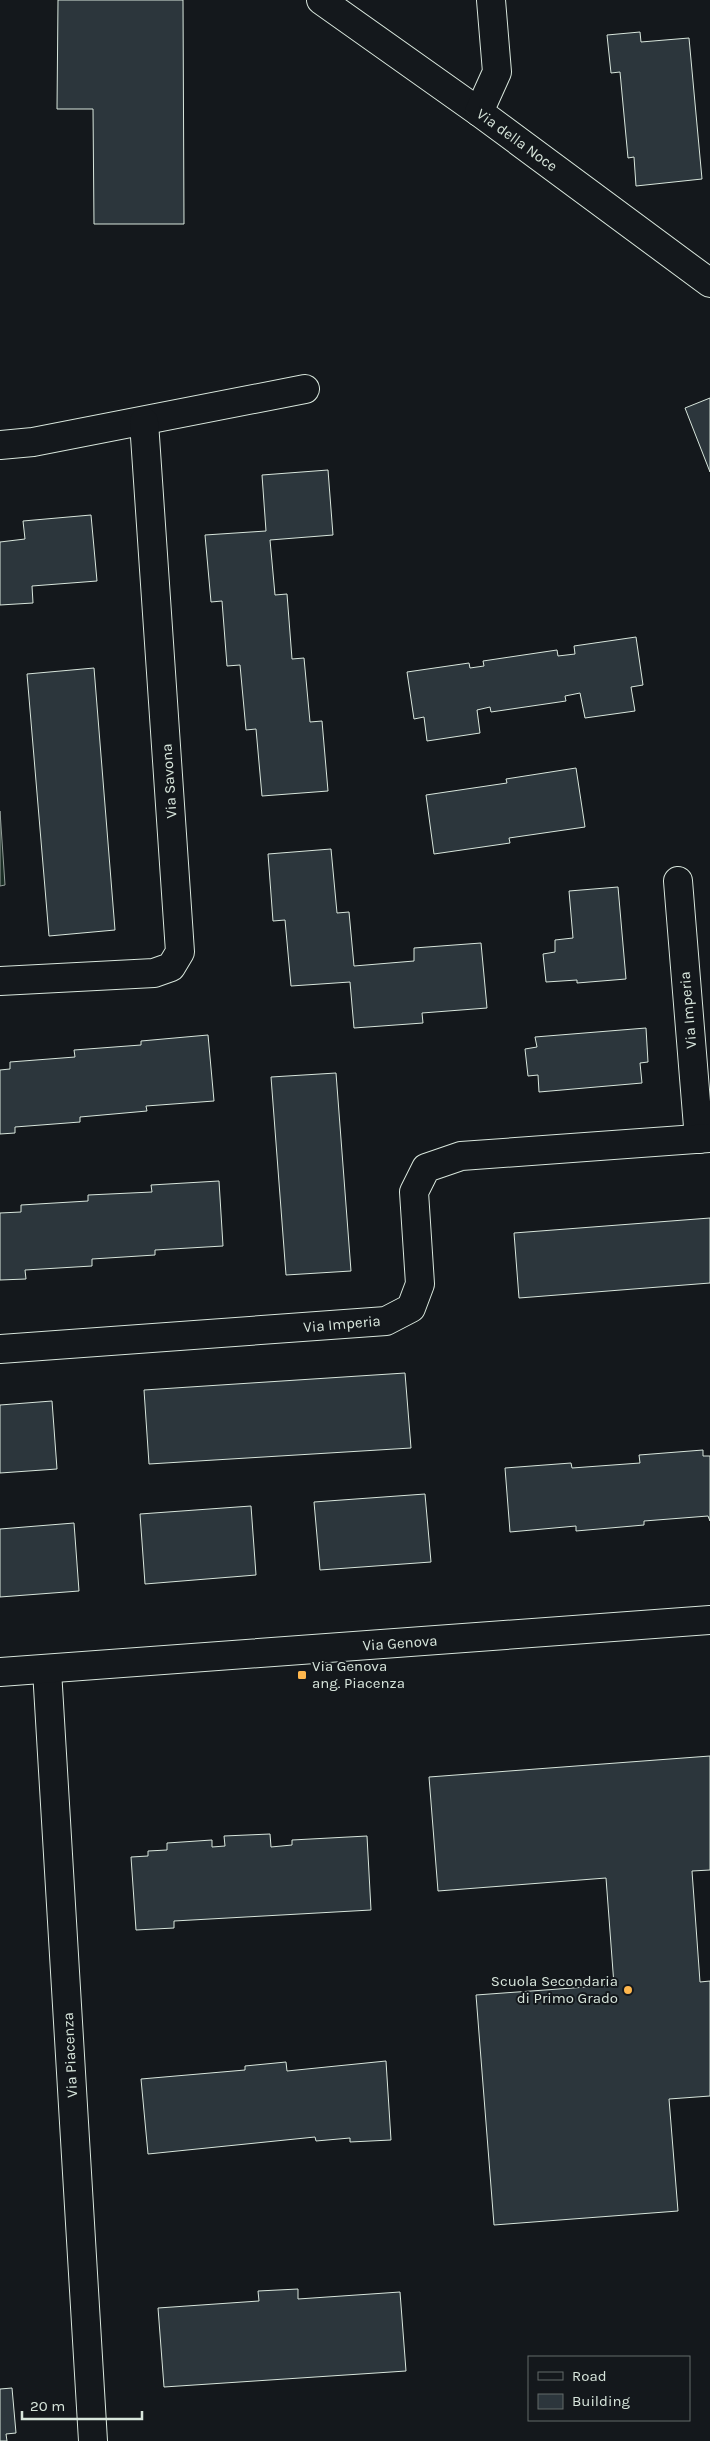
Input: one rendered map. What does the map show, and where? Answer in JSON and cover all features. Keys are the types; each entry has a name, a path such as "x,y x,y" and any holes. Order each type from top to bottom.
{"street":[{"name":"Via della Noce","path":"321,0 479,112 710,283"},
{"path":"479,112 497,72 491,0"},
{"path":"0,445 33,442 144,422 305,389"},
{"name":"Via Savona","path":"0,981 154,973 171,967 180,952 144,422"},
{"name":"Via Imperia","path":"0,1349 386,1321 411,1308 420,1284 414,1192 426,1168 461,1156 704,1138 678,880"},
{"name":"Via Genova","path":"0,1672 710,1620"},
{"name":"Via Piacenza","path":"47,1670 93,2441"}],"green space":[{"path":"0,811 5,885 0,886"}],"building":[{"path":"58,0 183,0 184,224 94,224 93,109 57,109"},
{"path":"640,32 641,42 689,38 702,179 636,186 634,157 628,158 620,72 611,73 607,35"},
{"path":"710,398 710,472 685,408"},
{"path":"328,470 333,535 270,540 275,595 287,594 292,659 304,658 310,722 322,721 328,791 262,796 256,729 246,730 240,665 227,666 222,601 211,602 205,535 266,531 262,475"},
{"path":"91,515 97,581 32,586 33,603 0,605 0,542 25,539 23,521"},
{"path":"636,637 643,685 631,687 635,711 585,718 580,693 565,696 566,701 491,712 490,707 477,710 480,733 427,741 424,717 414,719 407,672 469,663 470,668 484,666 483,661 557,650 558,656 575,654 574,646"},
{"path":"94,668 115,930 49,936 27,674"},
{"path":"576,768 585,827 509,838 510,843 434,854 426,795 507,783 506,779"},
{"path":"331,849 337,913 349,912 354,966 414,961 414,948 481,943 487,1008 422,1013 423,1023 354,1028 350,982 291,986 285,920 273,921 268,854"},
{"path":"618,887 626,979 577,983 577,980 546,982 543,954 555,952 555,940 573,938 569,891"},
{"path":"646,1028 648,1062 640,1063 642,1083 539,1092 538,1075 528,1076 525,1049 537,1047 535,1037"},
{"path":"208,1035 214,1101 146,1106 147,1111 80,1117 80,1122 15,1127 15,1133 0,1134 0,1070 10,1069 10,1062 75,1057 74,1050 141,1045 141,1041"},
{"path":"336,1073 351,1271 286,1275 271,1077"},
{"path":"219,1181 223,1246 155,1250 155,1255 92,1259 92,1266 25,1270 26,1279 0,1280 0,1213 21,1212 21,1205 88,1201 88,1195 152,1192 151,1185"},
{"path":"710,1218 710,1283 519,1298 514,1233"},
{"path":"405,1373 411,1448 149,1464 144,1390"},
{"path":"52,1401 57,1469 0,1473 0,1405"},
{"path":"703,1450 703,1456 710,1456 710,1521 708,1516 644,1521 644,1525 576,1531 576,1526 510,1532 505,1468 571,1463 572,1468 640,1463 639,1455"},
{"path":"425,1494 431,1562 320,1570 314,1502"},
{"path":"251,1506 256,1575 145,1584 140,1514"},
{"path":"74,1523 79,1591 0,1597 0,1529"},
{"name":"Scuola Secondaria di Primo Grado","path":"710,1756 710,1870 692,1871 700,1982 710,1981 710,2096 669,2099 678,2211 494,2225 476,1995 614,1985 606,1878 438,1891 429,1777"},
{"path":"270,1834 271,1847 292,1845 292,1840 367,1836 371,1910 174,1921 174,1928 136,1930 131,1857 148,1856 148,1851 167,1850 167,1843 212,1840 212,1847 225,1846 224,1836"},
{"path":"386,2061 391,2140 350,2142 350,2138 316,2141 315,2137 148,2154 141,2079 245,2070 245,2066 286,2062 287,2071"},
{"path":"298,2289 298,2299 400,2292 406,2371 164,2387 158,2308 259,2301 258,2291"},
{"path":"12,2388 16,2433 6,2434 7,2441 0,2441 0,2389"}],"place":[{"name":"Via Genova ang. Piacenza","path":"302,1675"},
{"name":"Scuola Secondaria di Primo Grado","path":"628,1990"}]}
